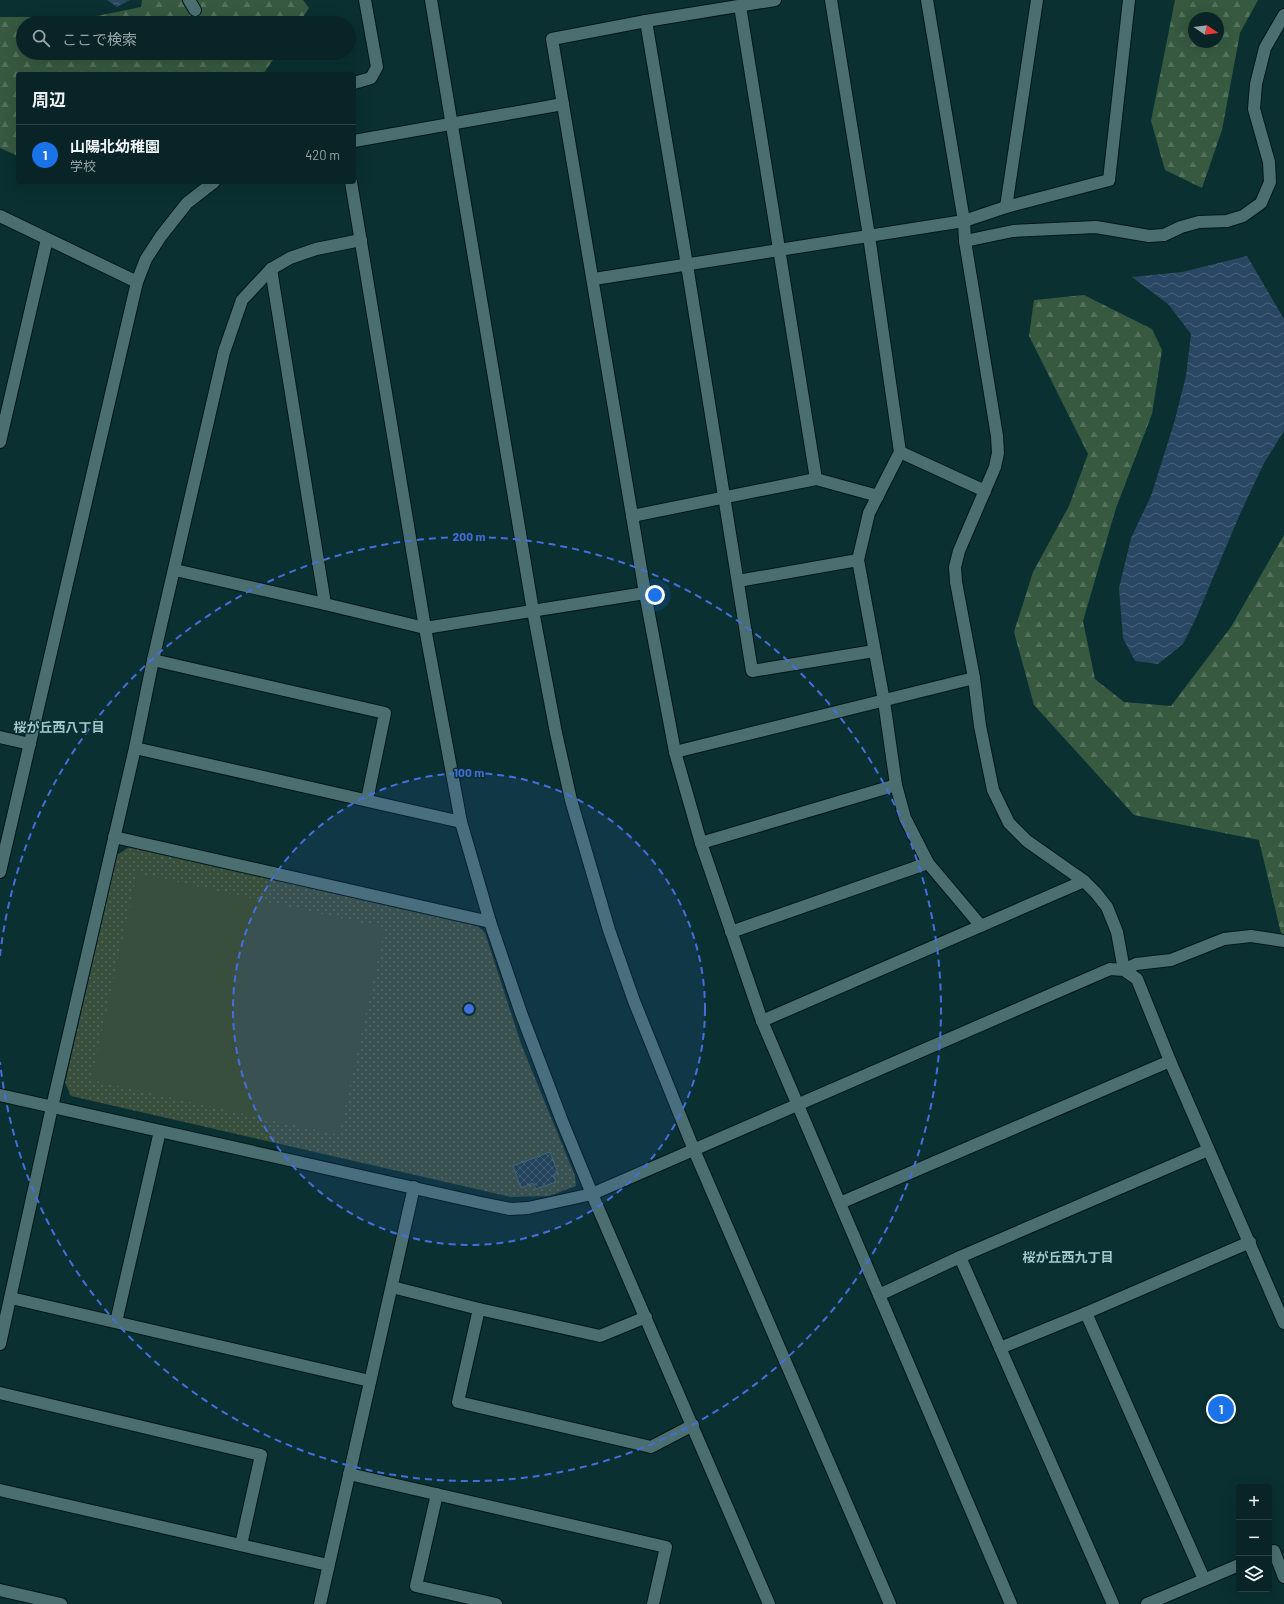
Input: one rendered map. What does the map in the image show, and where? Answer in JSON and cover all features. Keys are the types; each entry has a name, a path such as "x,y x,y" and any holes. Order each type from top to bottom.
{"street":[{"path":"356,82 371,78 377,68 365,0"},
{"path":"431,0 533,611 556,732 571,800 609,930 634,1001 694,1150 890,1604"},
{"path":"775,0 646,21 552,39 594,279 632,516 675,752 701,843 762,1021 1011,1604"},
{"path":"831,0 869,236 900,452 870,513 858,560 884,701 896,785 905,818 928,863 981,926"},
{"path":"927,0 964,221 965,241 997,436 998,452 995,467 959,551 955,567 956,582 974,678 980,726 992,790 1009,823 1027,841 1084,881 1096,892 1107,907 1117,932 1124,970"},
{"path":"1006,207 1037,0"},
{"path":"594,279 964,221 1006,207 1108,180 1129,0"},
{"path":"740,6 816,479"},
{"path":"965,241 1013,231 1096,227 1149,236 1164,235 1181,227 1199,222 1227,221 1243,216 1261,203 1270,182 1269,162 1254,109 1256,84 1265,48 1284,15"},
{"path":"646,21 752,671 874,650"},
{"path":"356,141 563,104"},
{"path":"0,872 137,282 146,259 161,236 187,204 212,184"},
{"path":"351,184 425,628 461,822 490,922 521,1013 562,1121 769,1604"},
{"path":"0,216 137,282"},
{"path":"0,442 47,239"},
{"path":"0,1344 52,1107 224,352 242,300 271,269 290,258 316,249 361,240"},
{"path":"271,269 325,604"},
{"path":"900,452 985,491"},
{"path":"632,516 816,479 878,496"},
{"path":"738,582 858,560"},
{"path":"175,570 425,628 646,593"},
{"path":"153,660 385,713 367,800"},
{"path":"675,752 974,678"},
{"path":"0,737 30,744"},
{"path":"135,748 461,822"},
{"path":"701,843 896,785"},
{"path":"114,837 490,922"},
{"path":"731,932 928,863"},
{"path":"762,1021 1084,881"},
{"path":"1124,970 1136,964 1171,960 1224,939 1250,936 1284,941"},
{"path":"0,1095 510,1209 534,1207 592,1194 1110,969 1124,970 1137,979 1208,1150 1250,1242 1284,1323"},
{"path":"840,1203 1170,1061"},
{"path":"116,1322 160,1130"},
{"path":"879,1295 960,1257 1208,1150"},
{"path":"320,1604 414,1187"},
{"path":"1000,1348 1086,1313 1250,1242"},
{"path":"960,1257 1113,1604"},
{"path":"392,1287 479,1309 600,1336 646,1317"},
{"path":"11,1298 370,1381"},
{"path":"479,1309 458,1402 651,1447 693,1425"},
{"path":"1086,1313 1204,1579"},
{"path":"0,1393 261,1455 241,1545"},
{"path":"349,1474 666,1547 653,1604"},
{"path":"0,1490 328,1566"},
{"path":"438,1494 416,1586 496,1604"},
{"path":"1276,1551 1284,1577"},
{"path":"1147,1604 1236,1566"},
{"path":"0,1590 29,1600 61,1604"}],"green space":[{"path":"142,0 303,0 309,8 304,16 97,16 141,7"},
{"path":"1175,0 1258,0 1240,33 1222,130 1202,188 1165,170 1151,121"},
{"path":"0,17 16,17 16,60 273,60 264,72 16,72 16,155 0,148"},
{"path":"1084,295 1152,329 1162,350 1152,414 1116,508 1083,621 1095,679 1124,702 1171,706 1231,627 1284,535 1284,946 1259,840 1134,815 1034,705 1014,632 1033,572 1069,506 1088,454 1029,336 1034,300"},
{"path":"129,847 477,925 485,933 521,1044 575,1176 576,1186 549,1196 511,1197 71,1096 65,1083 117,855"},
{"path":"137,873 385,928 339,1135 91,1080"}],"water":[{"path":"107,0 130,0 117,7"},
{"path":"1247,256 1284,319 1284,431 1264,463 1240,514 1196,618 1183,644 1158,664 1135,661 1123,638 1119,588 1131,538 1151,496 1174,423 1186,376 1191,334 1168,304 1132,277 1182,272"}],"building":[{"path":"550,1152 558,1173 553,1175 556,1182 536,1189 533,1183 521,1188 513,1166"}],"place":[{"name":"山陽北幼稚園","path":"1221,1409"}],"district":[{"name":"桜が丘西八丁目","path":"59,727"},
{"name":"桜が丘西九丁目","path":"1068,1257"}]}
